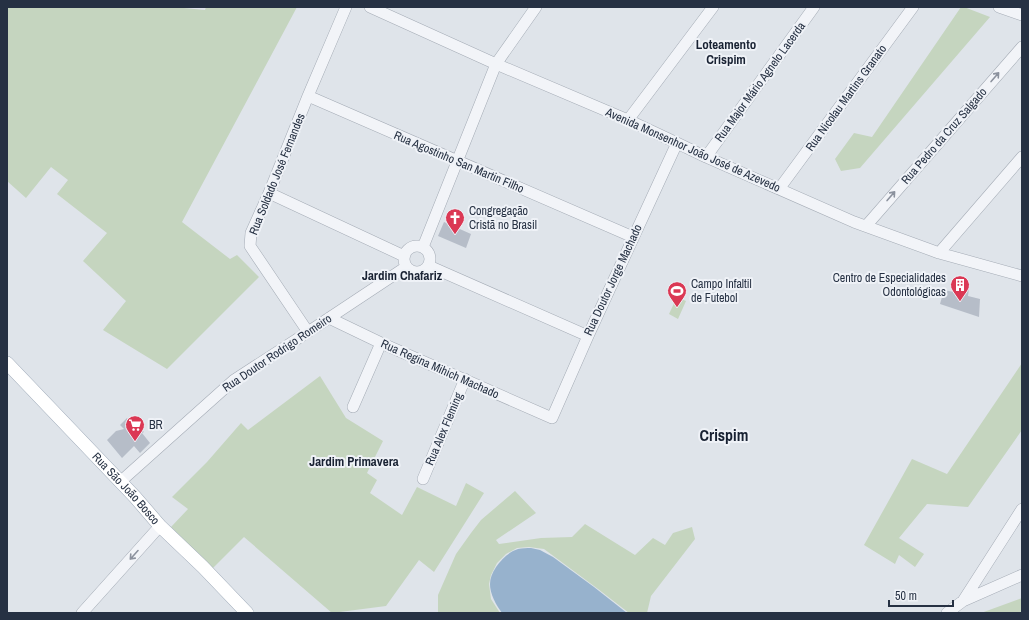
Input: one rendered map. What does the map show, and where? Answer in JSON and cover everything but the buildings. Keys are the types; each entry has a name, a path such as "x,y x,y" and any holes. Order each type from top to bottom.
{"main road":[{"name":"Rua São João Bosco","path":"7,363 135,497 160,526 248,613"}],"street":[{"name":"Rua Soldado José Fernandes","path":"308,332 250,246 251,233 346,7"},
{"name":"Avenida Monsenhor João José de Azevedo","path":"370,7 496,64 628,120 706,157 854,222 939,253 1021,274"},
{"path":"423,247 496,64 536,7"},
{"path":"628,120 713,7"},
{"name":"Rua Major Mário Agnelo Lacerda","path":"706,157 814,7"},
{"name":"Rua Nicolau Martins Granato","path":"779,189 913,7"},
{"path":"999,7 1022,15"},
{"name":"Rua Pedro da Cruz Salgado","path":"866,226 1022,47"},
{"name":"Rua Agostinho San Martin Filho","path":"308,96 633,237"},
{"name":"Rua Doutor Jorge Machado","path":"552,418 677,143"},
{"path":"939,253 1022,157"},
{"path":"269,193 405,261 411,271 418,273 424,271 429,266 431,259 429,252 423,247 415,246 408,249 405,261"},
{"name":"Rua Doutor Rodrigo Romeiro","path":"120,482 234,380 329,318 405,261"},
{"path":"429,266 588,336"},
{"name":"Rua Regina Mihich Machado","path":"329,318 381,343 552,418"},
{"path":"353,407 381,343"},
{"name":"Rua Alex Fleming","path":"423,479 465,379"},
{"path":"964,601 1022,509"},
{"path":"82,613 160,526"},
{"path":"947,613 964,601 1022,575"}],"green space":[{"path":"7,7 183,7 205,10 206,7 297,7 182,222 230,259 237,255 259,277 167,369 103,330 126,301 83,261 107,233 57,194 68,180 51,167 26,198 7,181"},
{"path":"961,7 990,17 860,168 841,171 835,159 854,133 872,137"},
{"name":"Campo Infaltil de Futebol","path":"677,297 686,301 678,319 669,314"},
{"path":"1022,363 1022,430 968,507 927,504 899,538 924,554 915,567 899,555 895,564 864,545 912,459 947,474"},
{"path":"320,376 346,418 383,441 367,473 377,480 370,493 402,515 417,487 456,506 466,483 484,493 434,572 419,560 386,606 332,613 244,537 212,569 171,527 188,509 172,497 207,462 241,423 248,430"},
{"path":"515,491 536,513 496,540 499,544 541,538 572,537 585,524 635,555 653,538 665,545 673,533 692,527 695,539 651,596 647,613 629,613 544,549 529,547 517,548 506,554 497,563 491,575 489,584 491,599 500,613 438,613 438,595 456,554 481,520"},
{"path":"1022,598 1022,613 981,613"}],"water":[{"path":"523,548 540,550 553,557 627,613 502,613 491,592 490,584 495,568 503,558 513,551"}],"place":[{"name":"Congregação Cristã no Brasil","path":"455,235"},
{"name":"Centro de Especialidades Odontológicas","path":"960,302"},
{"name":"Campo Infaltil de Futebol","path":"677,308"},
{"name":"BR","path":"135,442"}],"district":[{"name":"Loteamento Crispim","path":"726,52"},
{"name":"Jardim Chafariz","path":"402,275"},
{"name":"Crispim","path":"724,435"},
{"name":"Jardim Primavera","path":"354,461"}]}
